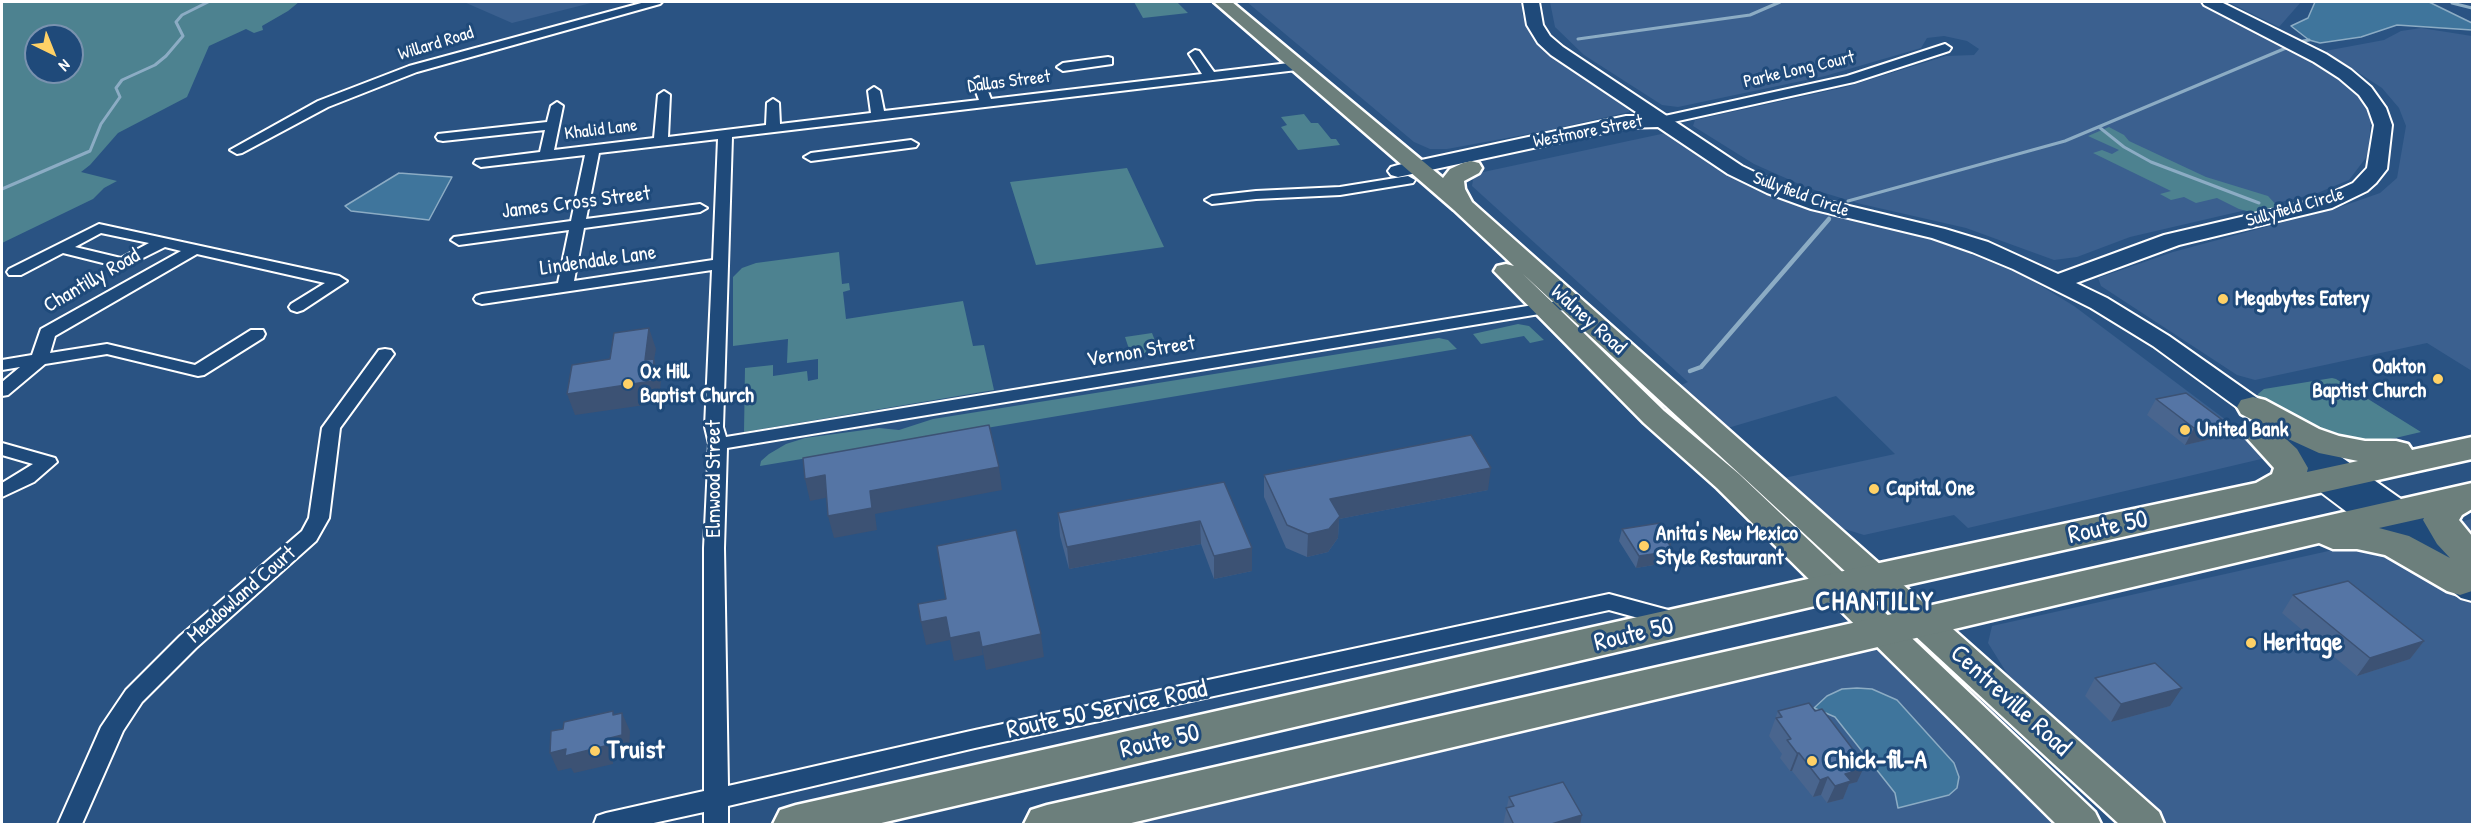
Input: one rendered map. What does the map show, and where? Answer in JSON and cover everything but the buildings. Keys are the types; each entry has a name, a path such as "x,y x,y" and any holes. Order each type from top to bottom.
{"highway":[{"path":"2258,422 2343,448 2467,472 2441,520 2469,573"},
{"path":"2258,422 2291,468 2287,480 2268,492"},
{"name":"Route 50","path":"1047,825 2286,537 2364,496 2467,472"},
{"name":"Route 50","path":"796,825 1856,583 2268,492 2364,496 2467,472"},
{"path":"2286,537 2345,536 2378,540 2469,573"}],"main road":[{"name":"Walney Road","path":"1222,2 1297,66 1350,127 1462,205 1557,306 1654,417 1728,482 1856,583"},
{"path":"1462,205 1454,189 1453,180 1458,174 1471,168"},
{"name":"Walney Road","path":"1413,173 1557,306"},
{"name":"Centreville Road","path":"1856,583 1921,621 2145,825"},
{"name":"Centreville Road","path":"1856,583 1880,630 2081,825"}],"street":[{"name":"Willard Road","path":"237,150 323,104 413,69 656,2"},
{"name":"Sullyfield Circle","path":"1531,2 1534,25 1557,51 1735,170 1773,189 1843,212 1958,239 2001,255 2057,282 2109,325 2258,422 2469,573"},
{"name":"Sullyfield Circle","path":"2057,282 2163,243 2325,204 2360,187 2377,169 2383,125 2378,108 2365,91 2345,74 2320,58 2210,2"},
{"name":"Parke Long Court","path":"1660,121 1850,78 1946,48"},
{"path":"1195,54 1209,76"},
{"path":"1062,67 1090,77 1108,61"},
{"name":"Dallas Street","path":"725,134 773,128 847,136 878,115 986,103 1090,77 1209,76 1297,66"},
{"path":"978,81 986,103"},
{"path":"874,91 878,115"},
{"path":"661,141 664,95"},
{"path":"772,103 773,128"},
{"path":"546,155 557,106"},
{"name":"Westmore Street","path":"1413,173 1471,168 1640,131 1660,121"},
{"name":"Westmore Street","path":"1210,195 1328,192 1626,122 1660,121"},
{"path":"443,137 553,125"},
{"name":"Khalid Lane","path":"482,163 725,134"},
{"name":"Elmwood Street","path":"716,825 714,548 718,444 714,427 725,134"},
{"path":"811,157 847,136 911,144"},
{"path":"565,287 592,149"},
{"name":"James Cross Street","path":"459,240 700,208"},
{"path":"15,272 99,228 339,281 297,307"},
{"path":"61,248 123,263 163,242"},
{"name":"Chantilly Road","path":"39,360 47,333 195,249"},
{"name":"Lindendale Lane","path":"482,299 720,264"},
{"name":"Vernon Street","path":"718,444 1557,306"},
{"path":"2,366 107,349 198,371 257,334"},
{"name":"Meadowland Court","path":"70,825 113,727 134,696 188,642 309,536 319,518 331,428 385,354"},
{"path":"2,391 39,360"},
{"path":"2,449 48,462 27,478 2,491"},
{"name":"Route 50 Service Road","path":"606,825 986,736 1609,602 1687,623"}],"shaded area":[{"path":"464,2 595,2 512,23"},
{"path":"1247,2 1523,2 1522,14 1533,35 1556,58 1630,107 1629,112 1545,131 1447,149 1430,149 1414,142"},
{"path":"1550,2 2204,2 2311,57 2341,77 2361,98 2371,120 2368,155 2349,180 2315,194 2130,237 2077,257 2054,260 1966,228 1861,204 1808,188 1754,164 1693,126 1695,120 1846,87 1946,56 1974,55 1979,49 1967,41 1944,36 1927,38 1921,48 1825,76 1678,107 1662,105 1584,55 1555,27"},
{"path":"2228,2 2301,2 2279,27"},
{"path":"2315,2 2429,2 2472,23 2472,30 2397,25 2361,37 2320,43 2309,40 2291,26 2308,18"},
{"path":"2421,28 2472,36 2472,371 2427,343 2255,380 2237,375 2101,286 2098,278 2173,252 2340,207 2380,193 2397,178 2406,126 2399,108 2382,88 2325,51 2384,40 2401,31"},
{"path":"1666,133 1743,180 1832,214 1936,240 2023,275 2074,306 2274,456 1968,528 1954,515 1864,535 1838,527 1784,478 1895,454 1836,396 1721,430 1675,388 1688,382 1472,186 1474,174"},
{"path":"399,173 452,177 429,220 351,211 345,206"},
{"path":"2472,519 2472,824 2165,824 2008,675 1988,643 1992,626"},
{"path":"1880,630 2027,771 2076,824 1047,824"},
{"path":"1842,689 1872,689 1897,700 1954,763 1959,777 1957,788 1949,795 1898,808 1895,793 1835,717 1814,708 1827,696"}],"green space":[{"path":"2,2 299,2 262,26 263,30 254,33 246,29 209,46 187,97 118,133 81,172 117,181 104,188 93,199 2,243"},
{"path":"1134,2 1177,2 1188,13 1143,18"},
{"path":"1304,114 1311,123 1318,123 1331,139 1336,139 1340,145 1298,150 1281,127 1287,125 1281,117"},
{"path":"2109,127 2124,135 2129,141 2206,177 2268,196 2278,207 2254,213 2239,209 2217,198 2196,203 2184,197 2171,200 2160,194 2171,191 2093,153 2102,150 2112,154 2119,150 2088,136"},
{"path":"1127,168 1164,247 1036,265 1010,182"},
{"path":"839,252 842,284 849,283 850,290 843,292 846,319 963,301 973,346 984,345 994,390 744,432 745,368 773,365 773,376 807,371 808,381 818,379 818,359 787,363 788,339 733,346 733,277 742,268 756,263"},
{"path":"1518,324 1529,326 1544,340 1530,343 1524,336 1481,344 1473,334"},
{"path":"1152,333 1159,351 1131,355 1125,337"},
{"path":"1439,338 1448,340 1457,349 760,466 761,461 769,454 786,444 805,438 879,428 899,430 933,419"},
{"path":"2332,378 2421,432 2361,446 2291,422 2259,398 2258,394 2264,389"}],"waterway":[{"path":"2,189 90,151 101,124 120,97 116,88 122,80 155,65 166,56 183,36 176,22 182,15 208,2"},
{"path":"1578,39 1750,15 1780,2"},
{"path":"2452,3 2472,8"},
{"path":"2303,41 2309,40"},
{"path":"1848,201 2065,141 2286,48"},
{"path":"2099,127 2124,147 2151,162 2259,203"},
{"path":"1690,371 1701,367 1829,219"}],"place":[{"name":"Megabytes Eatery","path":"2223,299"},
{"name":"Oakton Baptist Church","path":"2438,379"},
{"name":"Ox Hill Baptist Church","path":"628,384"},
{"name":"United Bank","path":"2185,430"},
{"name":"Capital One","path":"1874,489"},
{"name":"Anita's New Mexico Style Restaurant","path":"1644,546"},
{"name":"Heritage","path":"2251,643"},
{"name":"Truist","path":"595,751"},
{"name":"Chick-fil-A","path":"1812,761"}],"district":[{"name":"CHANTILLY","path":"1875,603"}]}
